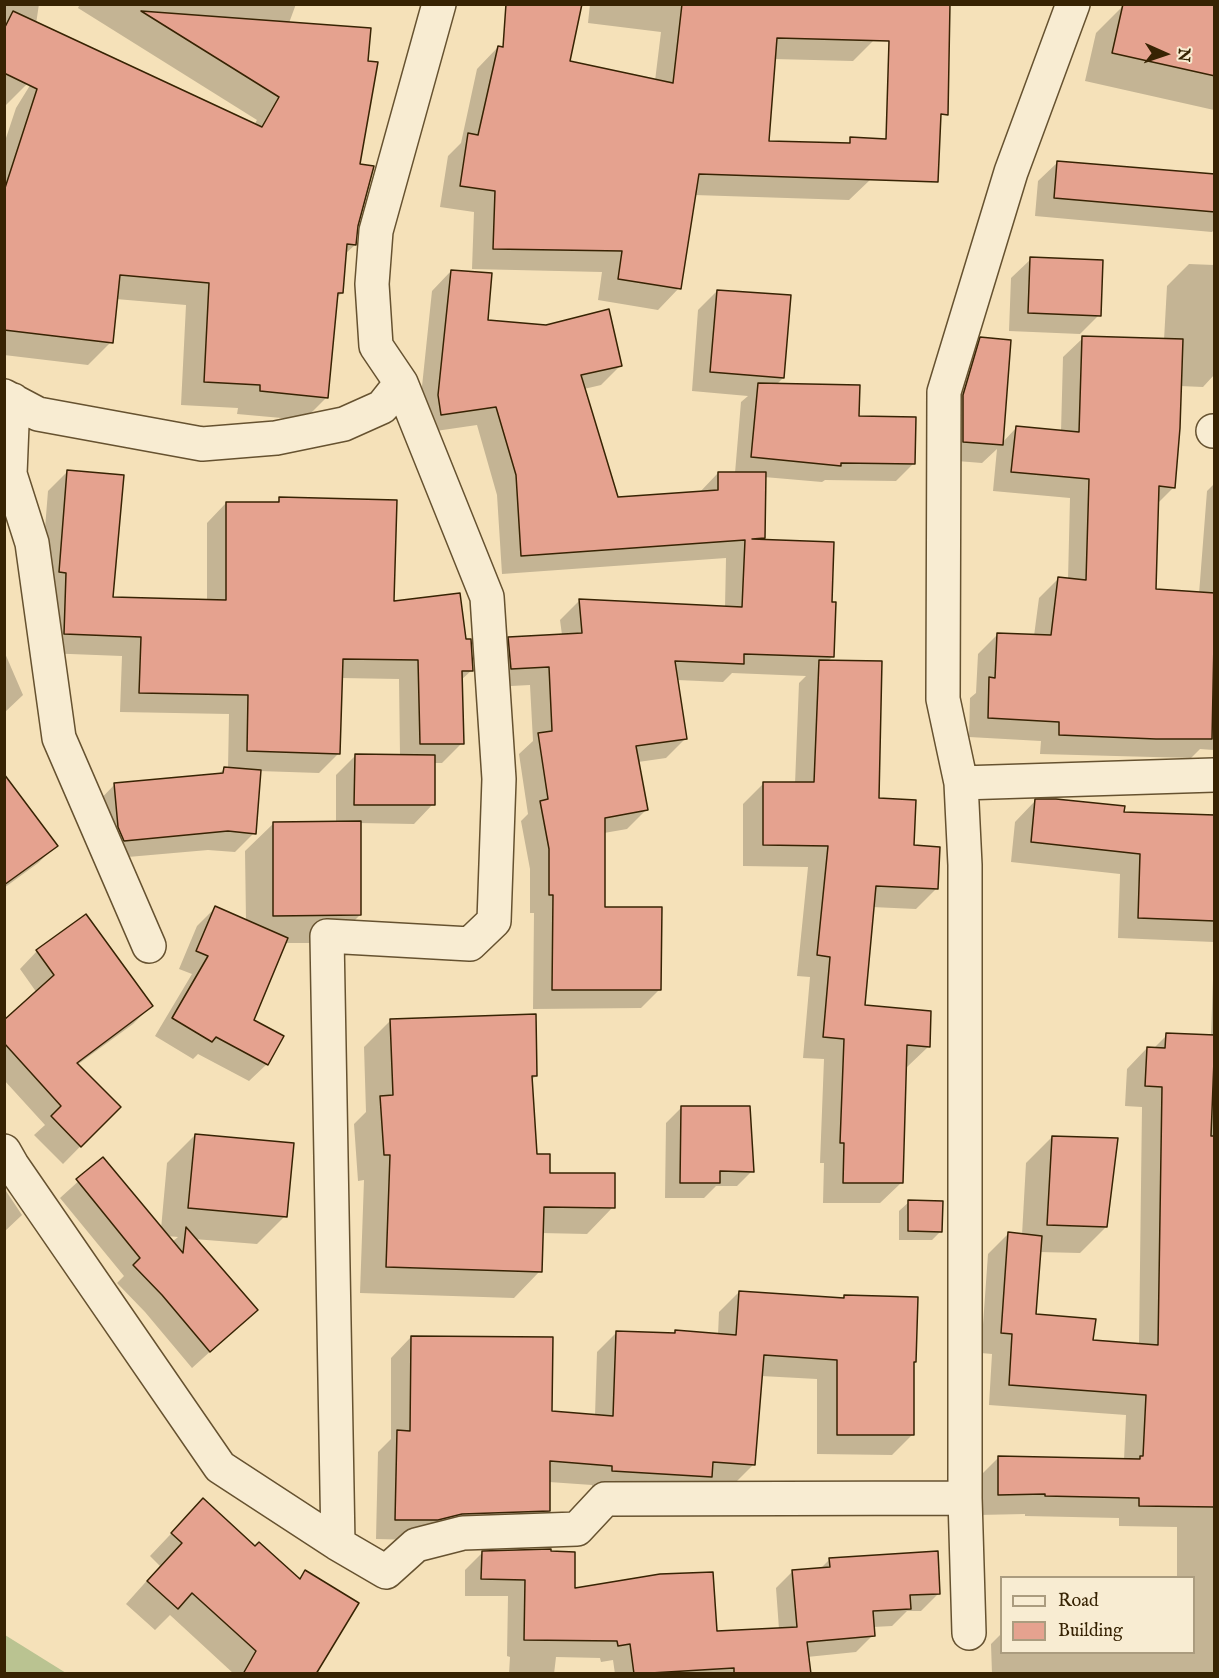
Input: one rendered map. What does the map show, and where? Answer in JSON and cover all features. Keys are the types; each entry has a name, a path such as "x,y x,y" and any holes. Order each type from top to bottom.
{"street":[{"path":"338,1544 327,936 470,944 494,921 499,779 487,597 401,383 376,346 372,284 376,231 440,4"},
{"path":"969,1633 965,1498 965,865 961,783 943,699 944,392 1011,172 1073,4"},
{"path":"149,945 59,738 32,543 10,474 9,398 38,414 202,444 276,438 344,424 382,407 401,383"},
{"path":"961,783 1215,775"},
{"path":"4,1151 220,1467 338,1544 386,1572 416,1545 463,1533 577,1528 605,1499 965,1498"}],"green space":[{"path":"5,1635 66,1673 5,1673"}],"building":[{"path":"506,4 582,4 570,61 673,83 682,4 950,4 948,115 941,114 938,182 699,174 681,289 618,279 622,251 493,249 495,191 460,186 468,133 478,135 498,46 503,47","holes":["777,38 889,41 886,139 850,137 850,143 769,141"]},
{"path":"1123,4 1215,4 1215,76 1112,53"},
{"path":"13,11 262,127 279,97 141,11 371,28 368,61 378,62 360,164 374,166 358,226 356,245 347,244 343,293 338,293 328,398 260,391 260,385 204,382 209,283 120,275 113,343 4,330 4,191 37,89 4,73 4,29"},
{"path":"1057,161 1215,174 1215,212 1054,198"},
{"path":"1030,257 1103,260 1101,316 1028,313"},
{"path":"451,270 492,273 488,320 546,325 609,309 622,366 581,375 618,497 718,490 718,472 766,472 765,538 752,539 834,542 832,602 836,602 834,657 744,654 744,664 675,661 687,739 636,746 648,810 605,818 605,907 662,907 661,990 552,990 553,895 549,895 549,849 540,801 548,799 538,733 552,731 549,667 511,669 508,637 582,633 579,599 742,607 745,540 521,556 516,475 496,407 441,415 438,395"},
{"path":"717,290 791,295 784,378 710,372"},
{"path":"1082,336 1183,339 1175,488 1159,486 1156,589 1215,593 1212,739 1059,735 1059,722 988,718 989,677 995,678 997,633 1051,635 1058,577 1086,580 1089,479 1011,472 1016,426 1079,432"},
{"path":"980,337 1011,340 1003,445 963,442 963,395"},
{"path":"758,383 860,385 859,416 916,417 915,464 841,463 841,466 751,457"},
{"path":"67,470 124,475 113,597 226,600 226,502 279,502 279,497 397,500 394,601 460,593 466,639 471,639 473,671 462,671 464,744 420,744 418,660 343,659 340,754 247,751 248,695 139,693 141,637 64,634 66,573 59,572"},
{"path":"819,660 882,661 879,798 916,800 914,845 940,847 938,889 876,886 865,1005 931,1011 930,1047 907,1045 903,1183 843,1183 844,1143 840,1143 844,1039 823,1037 830,957 817,955 828,846 763,845 763,782 814,782"},
{"path":"355,754 435,755 435,805 354,805"},
{"path":"224,767 261,770 256,834 228,831 124,841 118,827 114,783 223,773"},
{"path":"4,774 58,846 4,885"},
{"path":"1035,799 1125,806 1124,812 1215,815 1215,921 1138,918 1140,854 1031,842"},
{"path":"361,821 361,915 273,916 273,822"},
{"path":"215,906 288,938 254,1020 284,1036 268,1065 216,1037 212,1042 172,1018 208,956 196,951"},
{"path":"86,914 153,1006 77,1063 121,1107 81,1147 51,1116 61,1106 4,1043 4,1020 54,975 36,950"},
{"path":"536,1014 537,1076 532,1076 537,1154 550,1154 550,1173 615,1173 615,1208 544,1207 542,1272 386,1267 390,1155 384,1155 380,1096 393,1095 390,1019"},
{"path":"1166,1033 1215,1035 1211,1136 1215,1136 1215,1507 1139,1506 1139,1498 1045,1496 1045,1494 998,1495 998,1456 1140,1459 1140,1456 1143,1456 1146,1395 1009,1385 1012,1334 1001,1333 1008,1232 1042,1236 1036,1314 1096,1319 1093,1340 1158,1345 1162,1087 1145,1086 1147,1047 1165,1048"},
{"path":"681,1106 750,1106 754,1172 720,1171 720,1183 680,1183"},
{"path":"195,1134 294,1143 287,1217 188,1208"},
{"path":"1052,1136 1118,1138 1107,1227 1047,1225"},
{"path":"103,1157 183,1253 186,1227 258,1310 210,1352 162,1295 133,1265 140,1258 76,1179"},
{"path":"908,1200 943,1201 942,1232 908,1231"},
{"path":"739,1291 844,1298 844,1295 918,1297 916,1362 914,1362 914,1435 837,1435 837,1360 764,1355 755,1465 713,1462 712,1477 612,1471 612,1466 550,1461 550,1511 462,1514 438,1520 395,1520 397,1430 410,1431 411,1336 553,1337 552,1411 613,1416 616,1331 675,1333 675,1330 736,1335"},
{"path":"203,1498 255,1546 259,1542 300,1579 305,1570 359,1603 316,1674 243,1674 256,1651 192,1593 178,1609 147,1581 182,1543 171,1533"},
{"path":"551,1549 551,1551 575,1552 575,1588 660,1574 713,1572 717,1631 797,1627 792,1570 830,1567 829,1558 938,1551 940,1594 910,1595 911,1609 873,1611 875,1636 807,1642 811,1674 734,1674 734,1668 634,1674 630,1644 618,1646 617,1641 524,1640 525,1580 481,1579 482,1551"}]}
